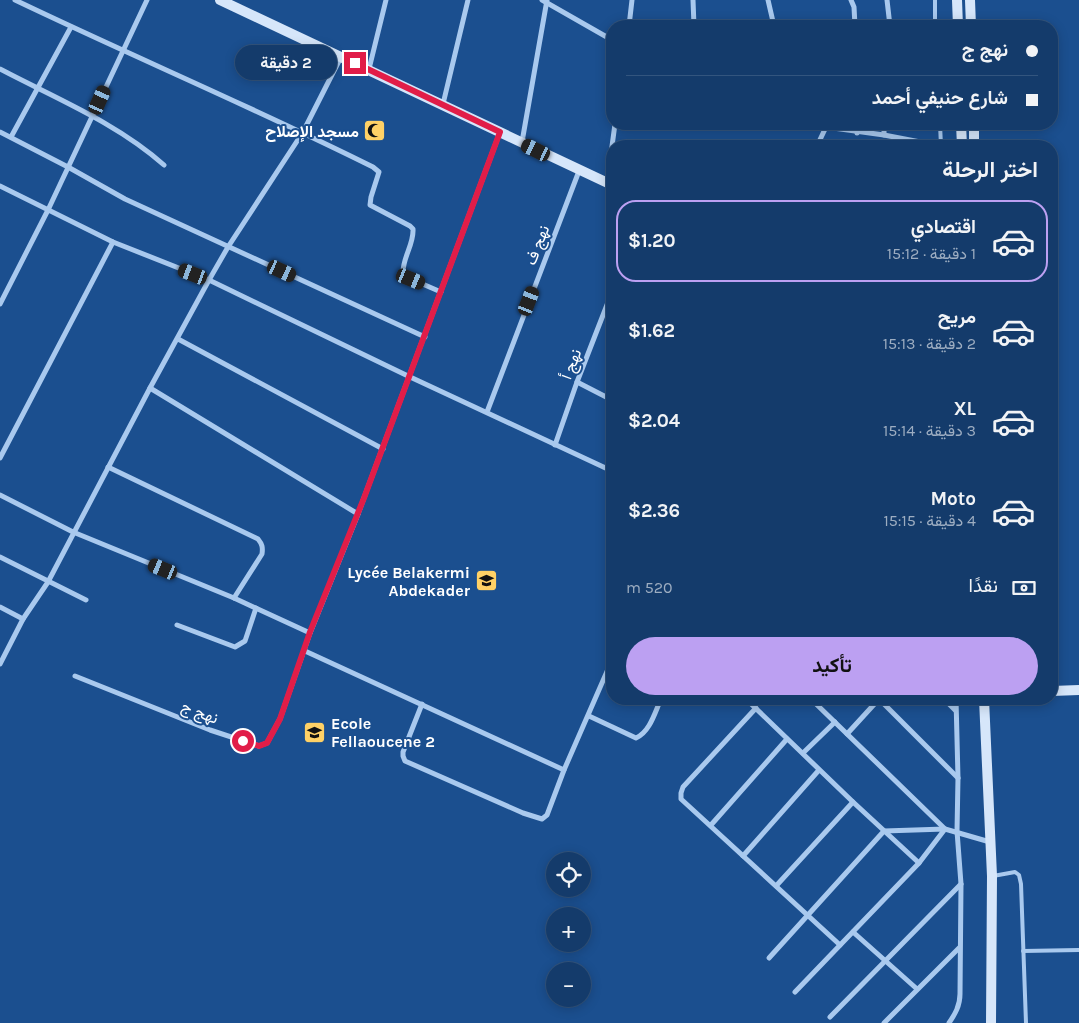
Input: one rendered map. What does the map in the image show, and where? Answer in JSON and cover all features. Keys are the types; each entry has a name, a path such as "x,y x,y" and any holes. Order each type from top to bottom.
{"street":[{"path":"15,0 122,51 303,132 378,170 379,175 370,205 413,229 413,237 403,264 403,272 411,279 442,292"},
{"path":"0,304 48,210 93,117 122,51 148,0"},
{"path":"220,0 606,182"},
{"path":"369,69 386,0"},
{"path":"443,104 468,0"},
{"path":"629,20 632,0"},
{"path":"693,0 694,20"},
{"path":"768,0 773,20"},
{"path":"851,0 854,20"},
{"path":"887,0 889,20"},
{"path":"957,0 958,20"},
{"path":"970,0 971,20"},
{"path":"522,142 545,1 606,37"},
{"path":"11,137 71,27"},
{"path":"0,664 23,619 48,582 209,280 228,247 303,132 342,56"},
{"path":"0,70 93,117 137,144 164,165"},
{"path":"842,130 910,140"},
{"path":"884,130 884,135"},
{"path":"0,132 125,199 425,338"},
{"name":"نهج ج","path":"75,676 210,730 259,746 267,743 276,727 305,651 310,632 383,449 408,376 425,338 500,132"},
{"name":"نهج ف","path":"487,412 579,171"},
{"path":"0,186 113,242 209,280 606,468"},
{"path":"0,458 113,242"},
{"name":"نهج أ","path":"555,445 606,307"},
{"path":"178,338 383,449"},
{"path":"577,382 606,397"},
{"path":"150,388 358,514"},
{"path":"108,467 249,535 261,543 263,548 262,554 234,598"},
{"path":"0,495 73,532 234,598 310,632"},
{"path":"0,557 86,600"},
{"path":"0,607 23,619"},
{"path":"177,625 235,647 245,641 256,608"},
{"path":"0,649 6,652"},
{"path":"305,651 564,770"},
{"path":"422,704 403,752 403,756 409,763 542,820 547,816 564,770 606,674"},
{"path":"1058,691 1079,690"},
{"path":"588,716 636,738 642,736 647,730 658,705"},
{"path":"753,705 853,802 920,863"},
{"path":"818,705 945,828"},
{"path":"847,734 874,705"},
{"path":"885,705 958,778"},
{"path":"950,705 955,710"},
{"path":"949,1023 960,1002 961,884 957,831 958,778 955,705"},
{"path":"984,705 992,876 991,1023"},
{"path":"756,708 682,790 681,799 840,945"},
{"path":"803,753 836,722"},
{"path":"711,825 787,738"},
{"path":"743,856 820,770"},
{"path":"776,886 853,802"},
{"path":"769,958 884,831 945,828 990,842"},
{"path":"795,992 920,863 945,828"},
{"path":"830,1017 961,884"},
{"path":"853,932 917,989"},
{"path":"884,1023 959,948"}],"lane":[{"path":"935,0 935,20"},
{"path":"992,876 1015,872 1021,884 1026,1023"},
{"path":"1023,951 1079,950"}],"place":[{"name":"مسجد اﻹصلاح","path":"375,131"},
{"name":"Lycée Belakermi Abdekader","path":"486,581"},
{"name":"Ecole Fellaoucene 2","path":"315,732"}],"route":[{"path":"243,741 259,746 267,743 280,719 310,632 383,449 408,376 425,338 500,132 355,63"}]}
